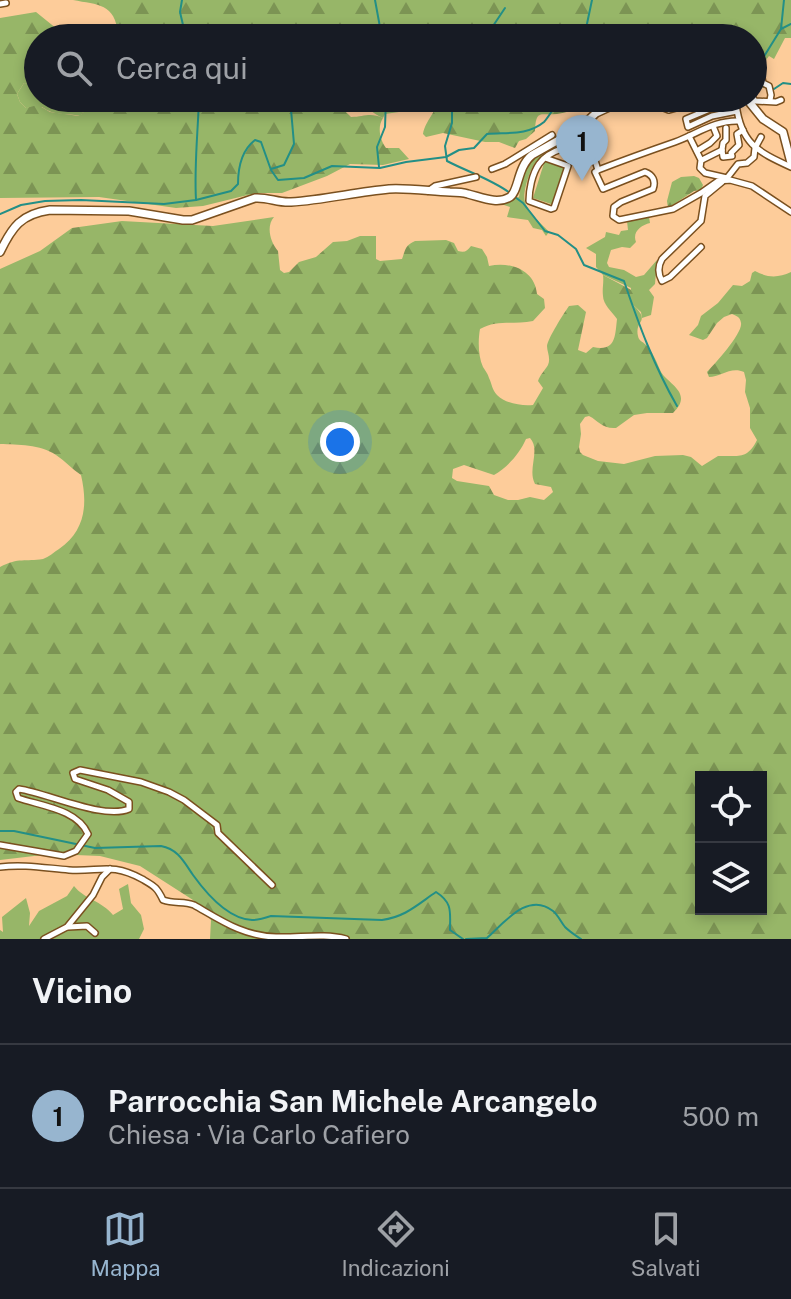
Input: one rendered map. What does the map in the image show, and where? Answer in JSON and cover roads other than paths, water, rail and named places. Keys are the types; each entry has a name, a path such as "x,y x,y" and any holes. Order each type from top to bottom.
{"main road":[{"path":"0,252 10,231 39,211 129,211 192,220 264,197 277,202 294,202 387,189 462,193 485,200 512,195 523,164 532,155 580,128 598,112"},
{"path":"757,112 783,132 791,165"}],"street":[{"path":"767,85 770,98"},
{"path":"767,99 776,102 781,100"},
{"path":"688,127 686,119 703,112"},
{"path":"737,112 739,121 740,132 741,148 731,153 732,156 723,157 726,131 740,132 755,148 791,165"},
{"path":"726,180 718,181 673,209 619,220 613,216 616,205 651,191 655,182 645,172 603,189 595,172 707,127 729,120 739,121"},
{"path":"697,151 717,136 713,126"},
{"path":"492,169 556,135 544,147"},
{"path":"689,136 701,160 700,168 705,173 752,186 791,212"},
{"path":"701,247 662,281 659,264 701,221 705,196 726,180 738,164 747,163 754,157 761,137"},
{"path":"545,158 568,166 553,209 531,203 528,199 536,170 545,158 565,148 585,145 591,148 598,170"},
{"path":"701,160 722,150"},
{"path":"428,191 435,186 476,177"},
{"path":"0,845 64,856 76,851 88,834 82,824 71,816 18,798 16,792 19,789 107,812 129,809 129,802 108,790 75,779 73,773 80,770 151,785 184,800 217,825 218,833 272,885"},
{"path":"0,867 111,868 131,873 157,888 163,900 174,904 189,903 241,932 273,937 327,936 346,939"},
{"path":"44,939 67,927 111,868"},
{"path":"67,927 87,926 95,933"}],"waterway":[{"path":"182,0 183,24"},
{"path":"375,0 379,24"},
{"path":"587,24 592,0"},
{"path":"767,52 781,29 784,0"},
{"path":"494,24 505,8"},
{"path":"781,29 791,24"},
{"path":"767,87 774,89 783,83 791,84"},
{"path":"196,200 198,112"},
{"path":"271,169 284,165 294,144 291,112"},
{"path":"379,167 377,147 385,127 386,112"},
{"path":"452,112 445,146 447,161 510,193"},
{"path":"0,214 21,205 45,201 164,204 231,191 238,184 244,154 255,140 261,142 278,180 304,178 332,166 380,168 446,157 459,150 474,148 487,134 524,131 537,126 551,112"},
{"path":"515,197 545,231 558,235 576,249 584,265 624,281 661,376 677,406"},
{"path":"0,831 14,831 95,848 167,848 180,857 218,904 243,919 271,916 382,920 404,913 436,892 448,904 450,930 463,939"},
{"path":"466,939 487,938 517,911 535,905 553,911 565,927 581,939"}],"place":[{"name":"Parrocchia San Michele Arcangelo","path":"582,181"}]}
